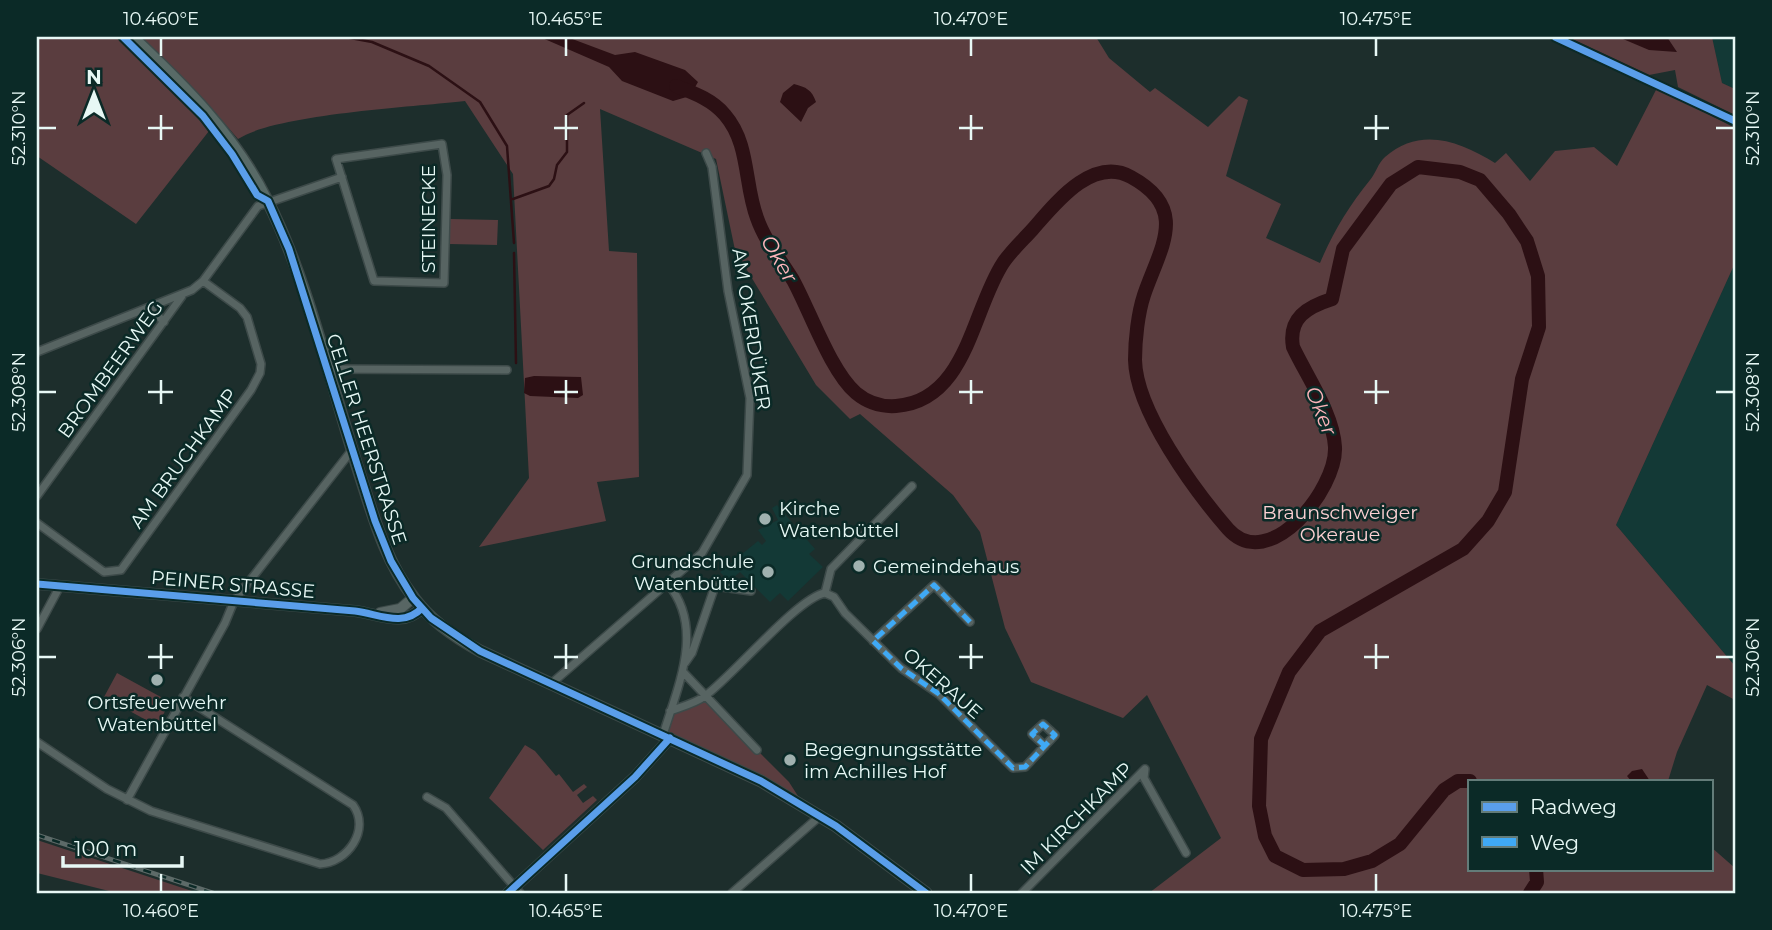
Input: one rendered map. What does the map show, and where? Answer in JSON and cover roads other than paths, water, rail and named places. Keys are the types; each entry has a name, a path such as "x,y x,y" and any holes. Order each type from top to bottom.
{"main road":[{"name":"CELLER HEERSTRASSE","path":"132,37 207,111 234,144 268,201 289,249 386,549 413,598 422,608 461,641 748,774 820,816 926,893"},
{"name":"PEINER STRASSE","path":"37,584 374,613 403,620 415,615 422,608"},
{"name":"PEINER STRASSE","path":"374,613 400,609 413,598"},
{"path":"514,892 639,774 666,736"}],"street":[{"name":"STEINECKE","path":"442,144 447,176 444,283 374,281 342,177 336,159 442,144"},
{"name":"AM OKERDÜKER","path":"552,683 702,553 742,488 748,463 750,398 728,291 712,167 706,153"},
{"path":"37,352 183,295 203,281 253,211 268,201 342,177"},
{"name":"AM BRUCHKAMP","path":"37,523 104,572 121,570 260,373 261,364 247,317 240,308 203,281"},
{"name":"BROMBEERWEG","path":"37,496 183,295"},
{"path":"150,308 164,322"},
{"path":"327,369 506,370"},
{"path":"127,800 225,623 234,601 352,450"},
{"path":"670,711 704,697 794,613 818,594 825,593 831,569 912,486"},
{"path":"668,584 676,594 685,618 687,631 683,670 704,697 757,750"},
{"path":"873,642 933,585 970,622"},
{"path":"37,629 60,586"},
{"path":"666,736 670,711 683,670 692,653 715,586 751,591"},
{"name":"OKERAUE","path":"825,593 834,597 873,642 901,668 939,694 1013,768 1025,767 1045,746"},
{"path":"37,742 127,800 150,811 320,864 334,863 348,851 360,827 359,813 353,805 183,697"},
{"name":"IM KIRCHKAMP","path":"1022,893 1145,769 1144,778 1186,853"},
{"path":"427,797 446,808 514,892"},
{"path":"732,893 820,816"}],"waterway":[{"path":"345,37 372,42 429,66 480,102 507,146 514,243"},
{"name":"Oker","path":"676,86 715,105 733,126 743,151 753,205 764,234 793,280 838,371 856,393 880,405 896,406 920,400 938,388 953,371 964,350 992,282 1003,263 1051,208 1075,186 1102,172 1116,172 1131,177 1149,189 1160,202 1166,230 1139,318 1135,360 1138,380 1156,426 1184,472 1228,529 1244,540 1262,542 1280,534 1298,521 1313,504 1333,464 1335,447 1330,421 1293,347 1292,337 1293,328 1301,315 1332,299 1343,249 1391,184 1418,167 1460,172 1480,180 1509,214 1527,241 1538,276 1539,327 1522,379 1505,492 1488,521 1463,549 1320,631 1289,672 1261,739 1259,806 1265,836 1275,856 1303,870 1344,869 1372,861 1400,844 1444,790 1458,781 1468,781"},
{"path":"513,199 549,186 554,179 557,165 567,152 567,115 584,103"},
{"path":"514,253 516,363"},
{"name":"Oker","path":"1530,893 1537,882 1536,870"}],"railway":[{"path":"37,835 213,893"}],"place":[{"name":"Kirche Watenbüttel","path":"765,519"},
{"name":"Gemeindehaus","path":"859,566"},
{"name":"Grundschule Watenbüttel","path":"768,572"},
{"name":"Ortsfeuerwehr Watenbüttel","path":"157,680"},
{"name":"Begegnungsstätte im Achilles Hof","path":"790,760"}],"park label":[{"name":"Braunschweiger Okeraue","path":"1340,523"}]}
